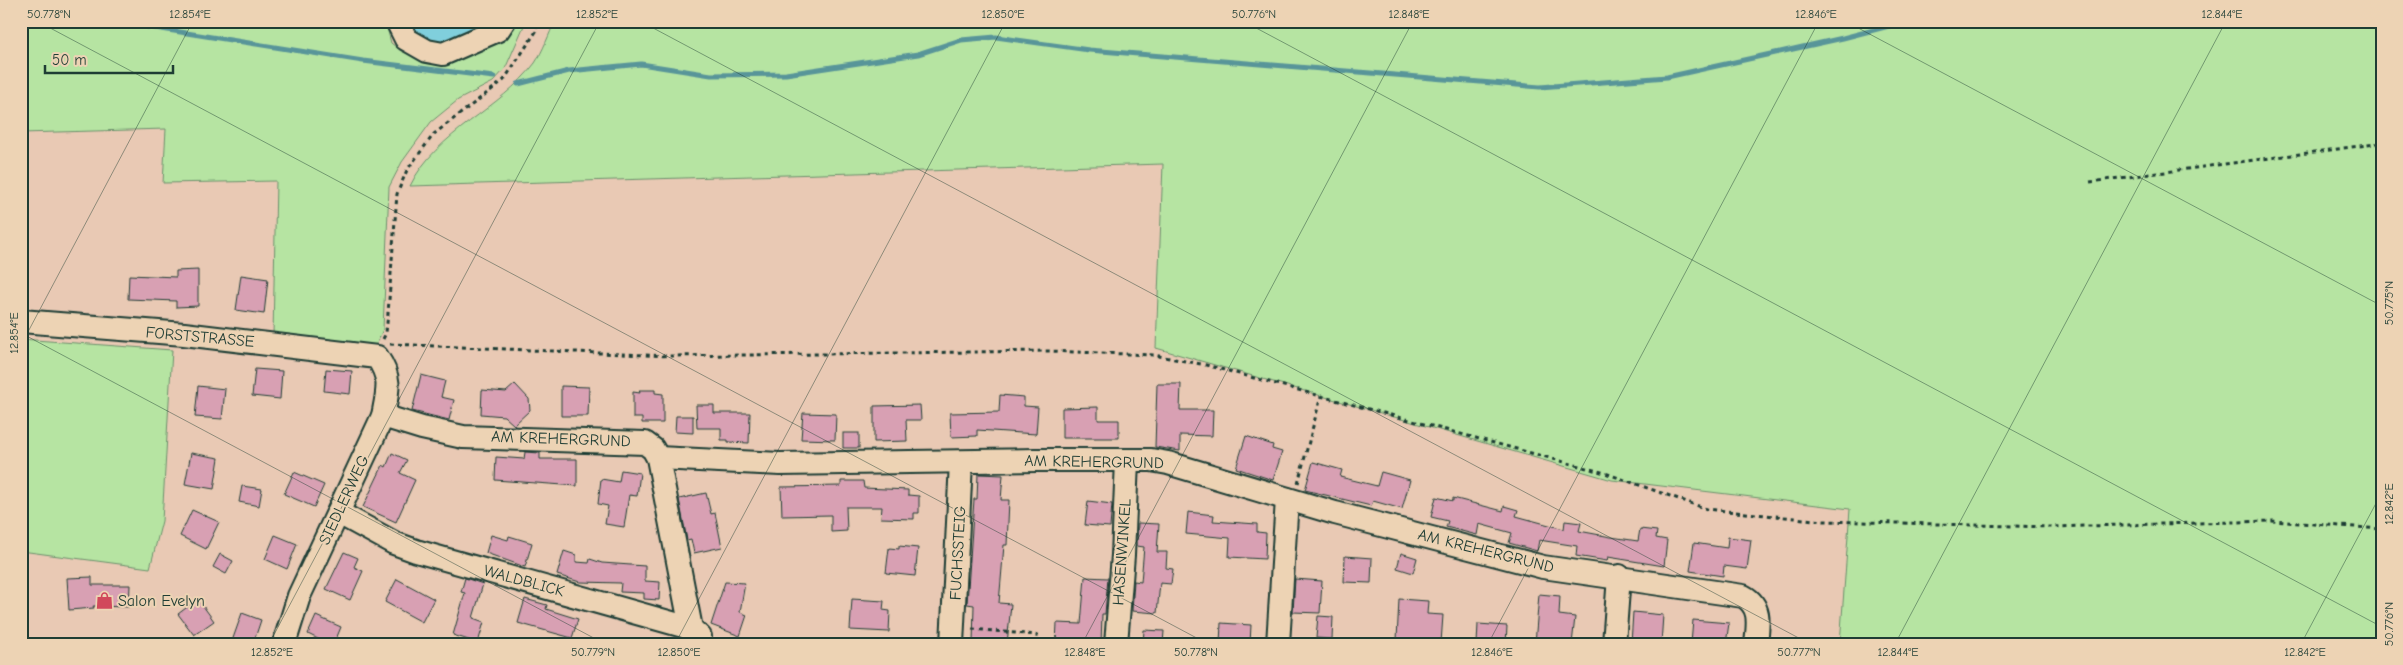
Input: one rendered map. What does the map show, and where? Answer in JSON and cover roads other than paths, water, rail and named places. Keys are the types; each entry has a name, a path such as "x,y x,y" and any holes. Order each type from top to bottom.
{"street":[{"path":"397,21 406,39 427,51 443,54 498,30 504,21"},
{"name":"FORSTSTRASSE","path":"21,321 184,334 378,356"},
{"name":"SIEDLERWEG","path":"284,644 299,596 383,416 388,392 387,372 378,356"},
{"name":"AM KREHERGRUND","path":"383,416 422,428 463,437 645,443 653,449 658,458 780,464 1150,460 1168,463 1290,500 1543,567 1619,576 1743,596 1751,600 1757,608 1756,644"},
{"path":"658,458 692,636"},
{"name":"HASENWINKEL","path":"1116,644 1123,555 1127,461"},
{"name":"FUCHSSTEIG","path":"953,636 961,462"},
{"path":"1278,644 1290,500"},
{"name":"WALDBLICK","path":"339,513 394,543 416,552 692,636 709,644"},
{"path":"1614,644 1619,576"}],"water":[{"path":"404,21 499,21 466,39 425,45"}],"waterway":[{"path":"111,21 363,61 494,77"},
{"path":"518,84 569,71 641,64 711,75 786,74 918,54 961,40 996,37 1089,50 1540,87 1667,77 1843,38 1908,21"}],"place":[{"name":"Salon Evelyn","path":"104,601"}]}
